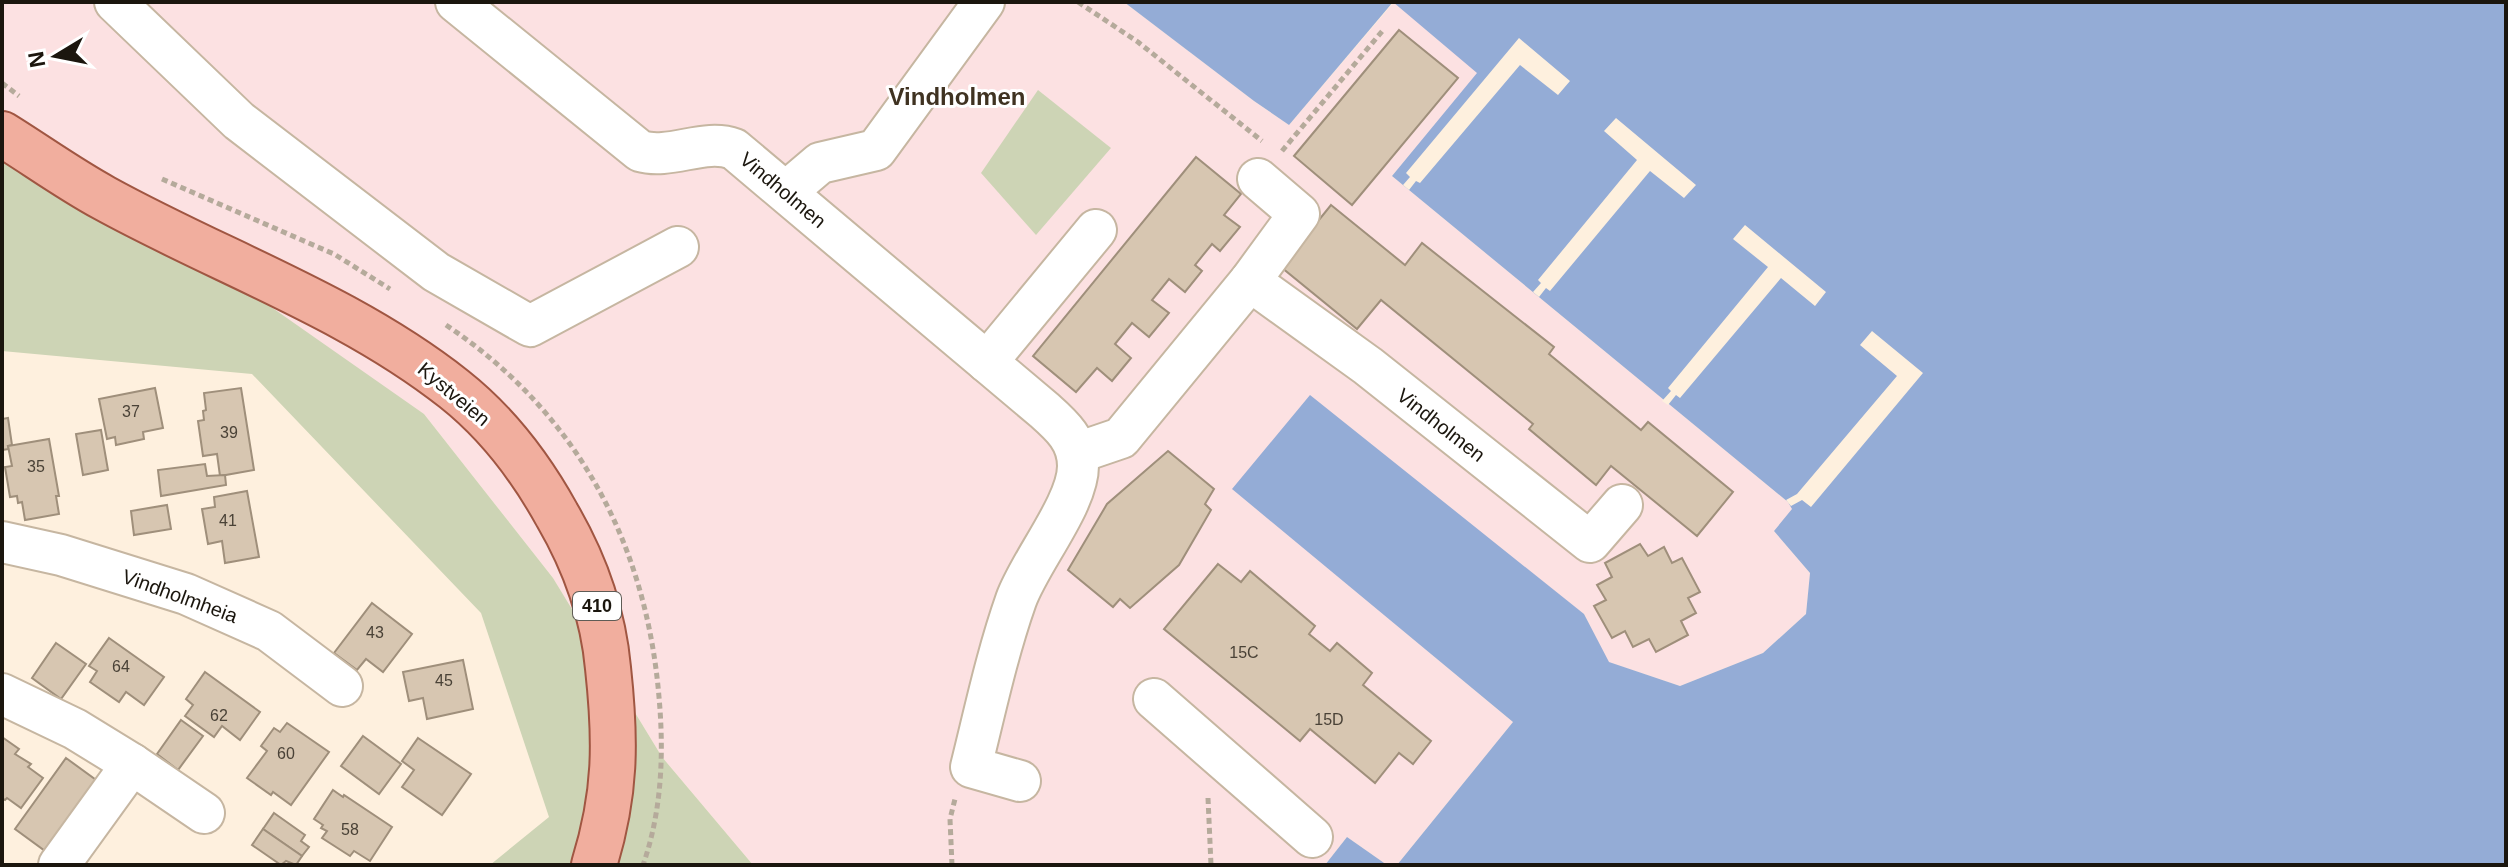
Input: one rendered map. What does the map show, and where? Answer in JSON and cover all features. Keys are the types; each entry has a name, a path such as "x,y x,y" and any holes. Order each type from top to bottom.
{"main road":[{"name":"Kystveien","path":"2,134 103,198 337,314 404,353 455,390 514,449 544,490 570,538 593,589 606,647 614,763 605,830 594,865"}],"street":[{"path":"115,2 239,121 436,272 530,326 678,247"},
{"name":"Vindholmen","path":"456,2 640,151 660,155 725,146 734,149 1063,427 1073,441 1083,482"},
{"path":"787,191 820,163 876,150 984,2"},
{"path":"1020,781 971,767 1017,597 1083,482 1250,281 1299,214 1268,166"},
{"path":"987,362 1096,230"},
{"name":"Vindholmen","path":"1250,281 1368,366 1590,542 1622,505"},
{"name":"Vindholmheia","path":"2,542 61,555 186,594 269,631 342,686"},
{"path":"2,694 75,729 204,813"},
{"path":"1154,699 1312,837"},
{"path":"59,865 132,764"}],"path":[{"path":"1078,2 1138,42 1268,166 1384,29"},
{"path":"1206,744 1211,865"},
{"path":"952,865 950,819 956,792 971,767"}],"shaded area":[{"path":"2,2 1124,2 1289,125 1394,2 1478,73 1392,176 1788,502 1793,509 1774,531 1810,573 1806,614 1763,653 1680,686 1608,662 1584,614 1233,489 1513,722 1397,865 1387,865 1347,837 1325,865 753,865 662,757 553,578 424,414 66,202 2,159"}],"green space":[{"path":"1038,90 1111,148 1036,235 981,173"},
{"path":"2,159 66,202 254,295 424,414 553,578 662,757 753,865 490,865 549,817 481,613 252,374 2,351"}],"water":[{"path":"1124,2 1393,2 1289,125"},
{"path":"1393,2 2506,2 2506,865 1397,865 1513,722 1232,489 1310,395 1584,614 1609,662 1680,686 1763,653 1806,614 1810,573 1774,531 1792,509 1788,502 1392,176 1477,73"},
{"path":"1347,837 1387,865 1325,865"}],"pier":[{"path":"1519,38 1570,81 1558,95 1520,65 1420,183 1416,181 1409,190 1403,185 1410,177 1406,173"},
{"path":"1616,118 1696,185 1684,198 1650,171 1550,291 1546,288 1539,297 1533,292 1541,283 1538,280 1637,160 1604,131"},
{"path":"1745,225 1826,292 1815,306 1781,278 1680,398 1676,395 1668,405 1662,401 1671,391 1668,388 1768,267 1733,239"},
{"path":"1872,331 1923,373 1811,507 1802,500 1791,506 1786,500 1797,494 1897,376 1860,345"}],"building":[{"path":"1399,30 1458,78 1352,205 1294,156"},
{"path":"1196,157 1241,194 1224,215 1240,227 1220,251 1212,244 1195,265 1202,271 1185,292 1169,279 1152,300 1169,313 1149,337 1132,323 1115,344 1131,358 1112,381 1097,368 1076,392 1033,356"},
{"path":"1331,205 1405,265 1422,243 1554,347 1549,354 1641,430 1648,422 1733,492 1697,536 1611,466 1596,485 1529,429 1533,424 1381,300 1357,329 1281,267"},
{"path":"155,388 163,428 143,432 144,439 116,445 115,437 107,439 99,399"},
{"path":"241,388 254,470 220,476 217,454 203,456 198,421 204,420 204,393"},
{"path":"8,418 12,445 2,450 2,419"},
{"path":"101,430 108,470 83,475 76,434"},
{"path":"49,439 59,514 25,520 22,502 18,503 17,496 10,497 5,467 12,466 8,446"},
{"path":"1168,451 1214,489 1205,504 1211,510 1179,565 1130,608 1120,599 1113,607 1068,570 1107,504"},
{"path":"205,464 207,476 225,475 226,485 161,496 158,470"},
{"path":"247,491 259,557 225,563 222,541 208,544 202,509 215,507 214,497"},
{"path":"167,505 171,529 134,535 131,511"},
{"path":"1640,544 1648,556 1664,547 1672,563 1682,558 1700,592 1688,598 1696,613 1681,621 1688,635 1656,652 1649,639 1633,647 1625,631 1612,638 1594,606 1606,600 1597,585 1612,577 1605,563"},
{"path":"1218,564 1241,582 1250,571 1315,626 1309,634 1330,651 1337,643 1372,673 1363,685 1431,741 1413,764 1399,753 1375,783 1310,729 1300,741 1164,629"},
{"path":"372,603 412,634 383,672 366,659 357,670 334,653"},
{"path":"109,638 164,677 144,705 126,692 119,702 90,682 97,671 89,666"},
{"path":"56,643 86,664 61,699 32,678"},
{"path":"463,660 473,709 427,719 423,698 409,701 403,672"},
{"path":"205,672 260,712 240,740 222,726 214,737 185,716 193,705 186,699"},
{"path":"181,720 203,736 178,770 157,754"},
{"path":"287,723 329,752 291,805 247,778 267,751 261,746 274,728 280,732"},
{"path":"363,736 401,764 379,794 341,766"},
{"path":"2,737 19,749 15,754 31,764 28,767 43,778 21,808 2,798"},
{"path":"418,738 471,774 442,815 402,787 414,770 402,761"},
{"path":"66,758 103,785 52,856 15,829"},
{"path":"333,790 392,827 370,861 354,851 350,856 322,838 327,831 314,819"},
{"path":"274,813 305,835 301,841 309,847 302,856 263,829"},
{"path":"263,829 302,856 296,865 286,861 281,865 252,845"}],"district":[{"name":"Vindholmen","path":"957,96"}]}
